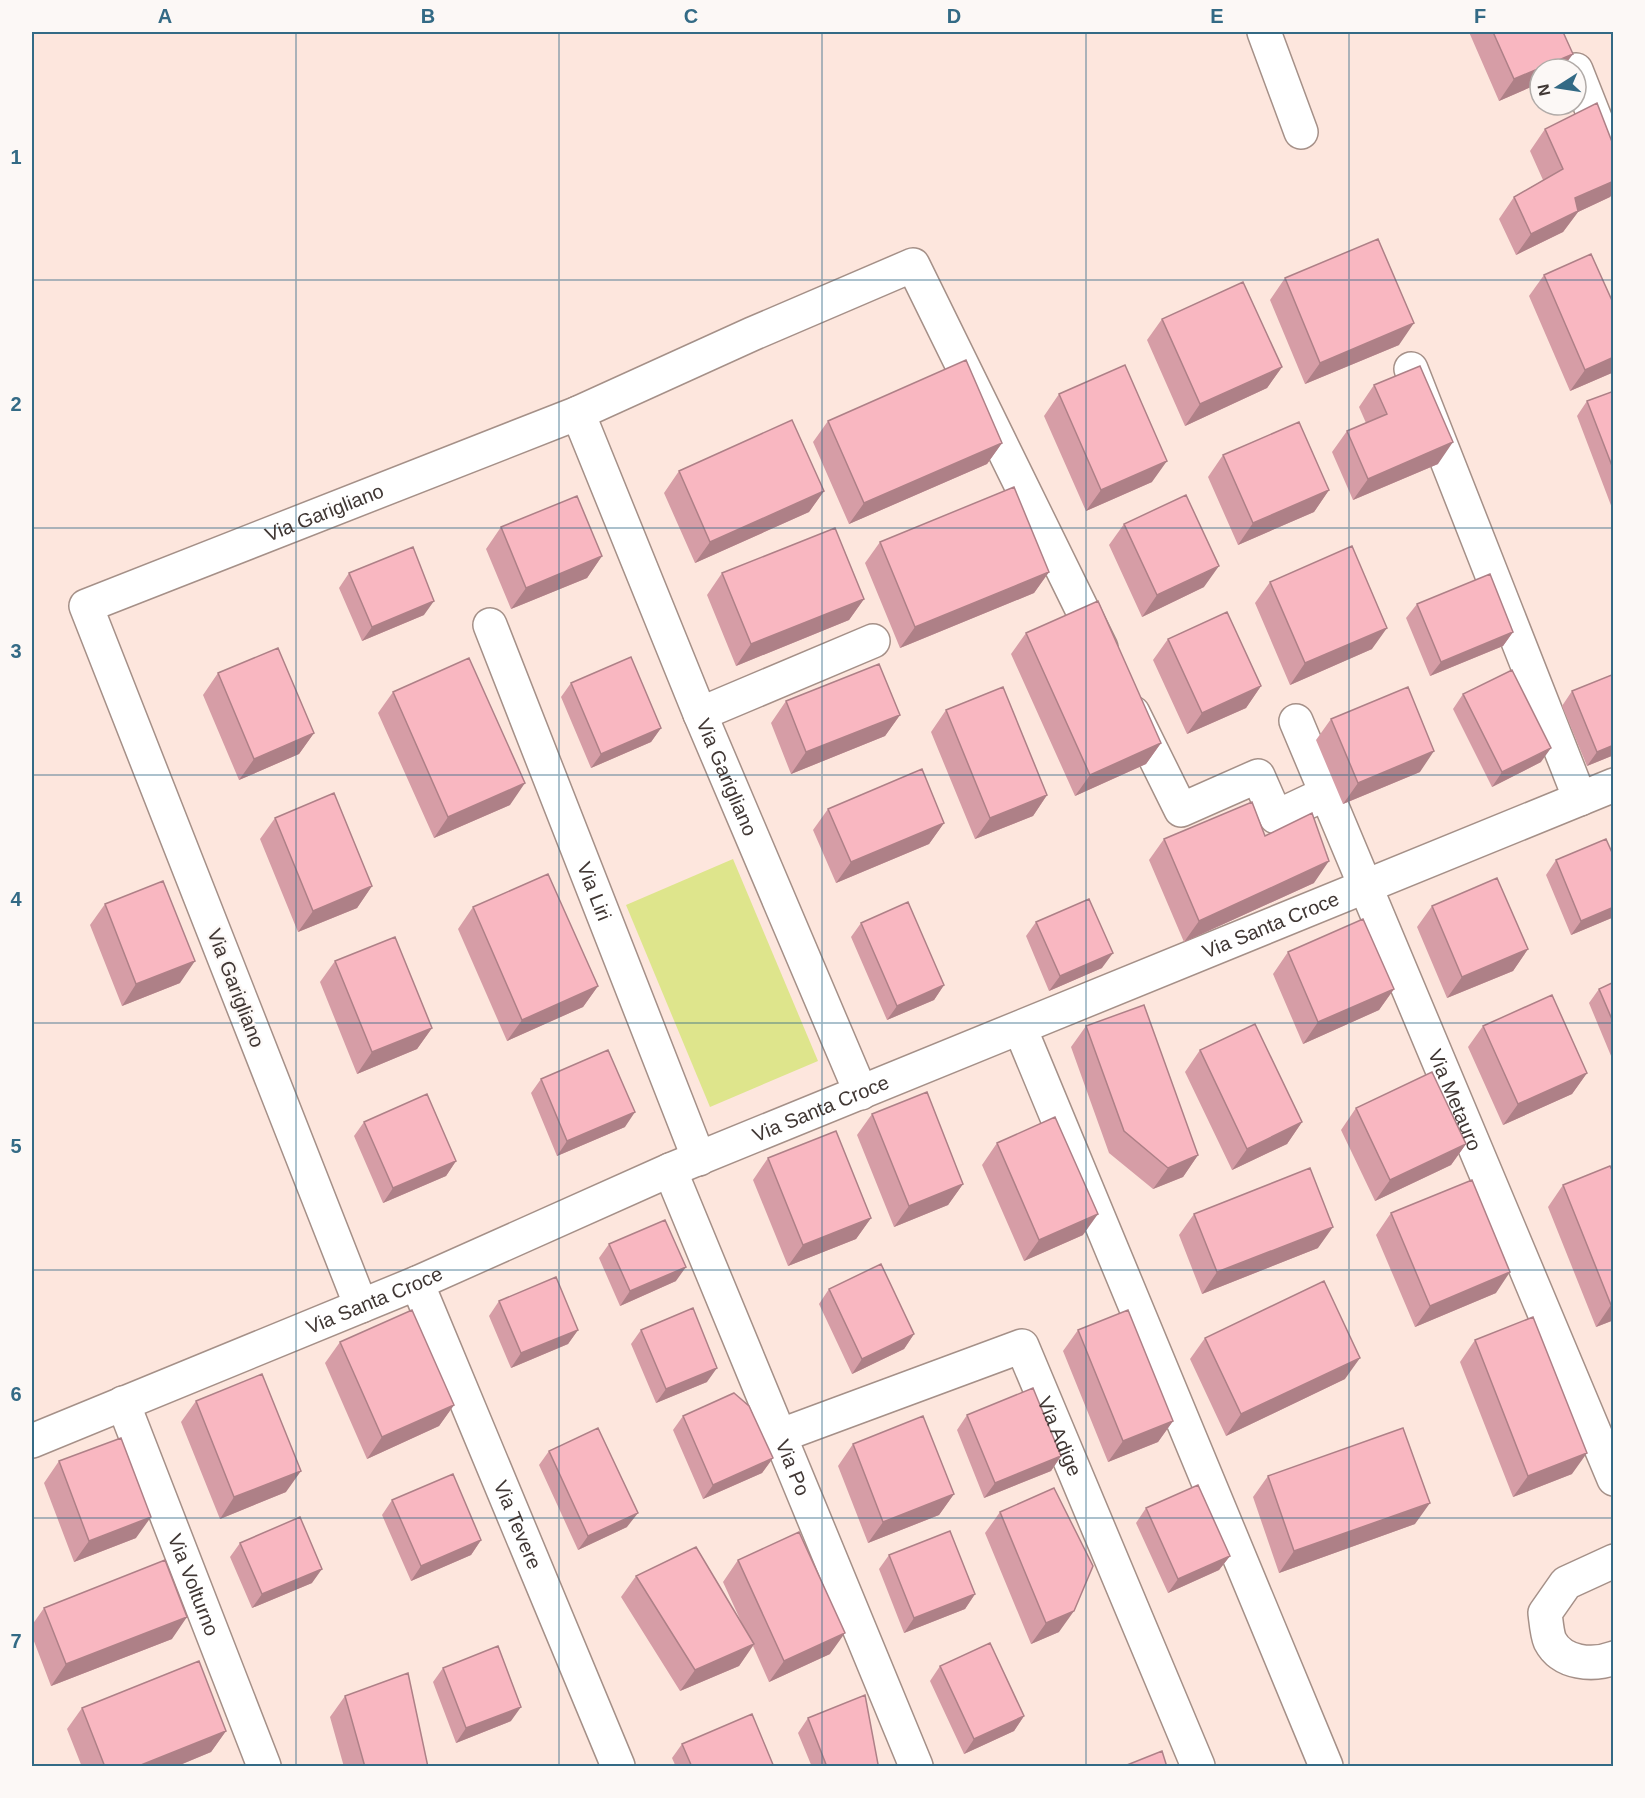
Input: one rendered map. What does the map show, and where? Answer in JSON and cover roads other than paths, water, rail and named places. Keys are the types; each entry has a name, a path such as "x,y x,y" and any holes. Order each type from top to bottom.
{"street":[{"path":"1264,32 1301,132"},
{"path":"1588,100 1614,166"},
{"path":"578,413 752,334 913,265 1181,810 1258,776 1276,817 1327,793"},
{"path":"1411,369 1604,793"},
{"name":"Via Garigliano","path":"361,1306 86,606 578,413 700,714 861,1093"},
{"name":"Via Liri","path":"490,625 684,1165"},
{"path":"700,714 873,640"},
{"name":"Via Metauro","path":"1296,721 1614,1479"},
{"name":"Via Santa Croce","path":"32,1441 417,1283 684,1165 1365,886 1604,793"},
{"path":"1020,1028 1326,1767"},
{"name":"Via Po","path":"684,1165 780,1436 916,1767"},
{"name":"Via Tevere","path":"417,1283 618,1767"},
{"name":"Via Adige","path":"780,1436 1022,1346 1198,1767"},
{"name":"Via Volturno","path":"123,1403 264,1767"},
{"path":"1614,1561 1566,1583 1545,1613 1550,1642 1569,1659 1598,1664 1614,1658"}]}
